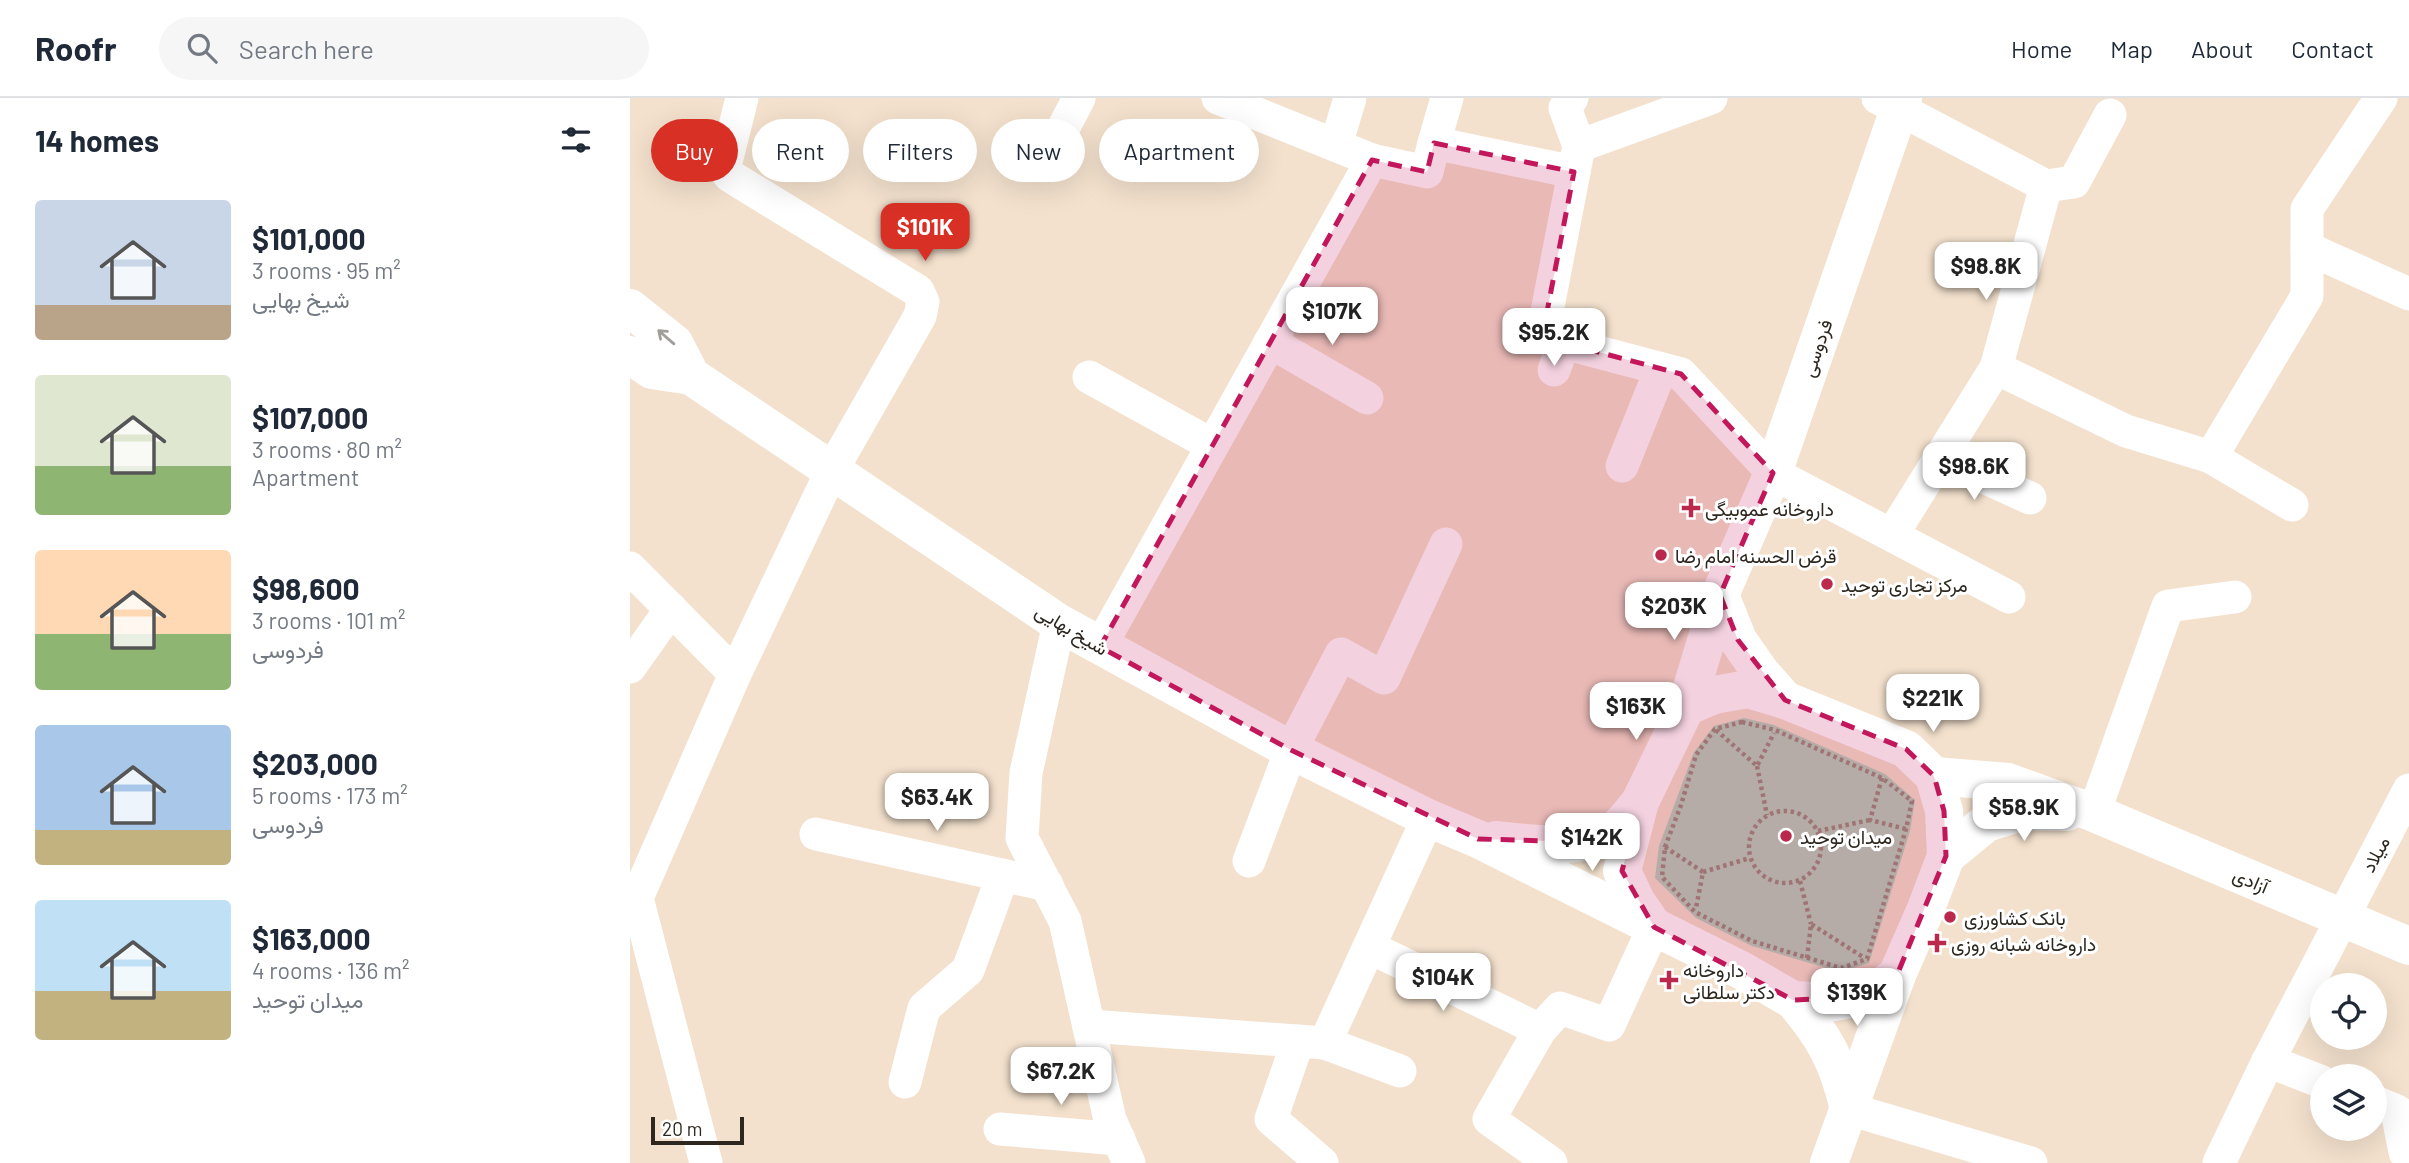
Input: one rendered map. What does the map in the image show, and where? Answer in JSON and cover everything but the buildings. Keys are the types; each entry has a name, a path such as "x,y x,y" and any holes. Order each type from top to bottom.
{"street":[{"path":"706,1163 637,898 735,674 832,470 920,316 923,302 918,290 730,176 726,171 726,162 742,98"},
{"path":"1068,119 1079,98"},
{"path":"1218,98 1373,160 1427,172 1447,98"},
{"path":"1336,145 1350,98"},
{"path":"1572,98 1565,108 1577,159 1546,317 1559,356 1681,374 1773,473 2009,597"},
{"path":"1434,143 1577,159 1711,98"},
{"path":"2211,457 2307,296 2307,209 2381,98"},
{"path":"1894,101 2046,186 2074,182 2110,115"},
{"name":"فردوسی","path":"1701,718 1720,595 1773,473 1894,101"},
{"path":"1100,647 1373,160"},
{"path":"1892,535 1996,368 2046,186"},
{"path":"2307,248 2409,294"},
{"name":"شیخ بهایی","path":"630,309 674,343 691,376"},
{"path":"1270,342 1367,398"},
{"name":"شیخ بهایی","path":"630,355 652,370 691,376 1059,623 1100,647 1291,750 1428,818 1478,839 1654,928"},
{"path":"1996,368 2126,431 2211,457 2292,505"},
{"path":"1622,466 1661,369"},
{"path":"1089,377 1212,446"},
{"path":"1940,457 2030,498"},
{"path":"1249,861 1291,750 1341,654 1384,678 1446,544"},
{"path":"630,568 735,674"},
{"path":"1720,595 1738,640 1761,673 1780,715"},
{"path":"2094,813 2168,606 2235,597"},
{"path":"630,667 671,609"},
{"path":"1059,623 1026,773 1022,838 1065,921 1110,1120 1124,1151"},
{"path":"1793,1000 1834,1002 1870,996 1882,967 1925,911 1946,856 1944,811 1934,776 1906,749 1780,715 1748,689 1714,695 1701,718 1640,802 1622,871 1636,901 1654,928 1741,970 1793,1000 1814,1024 1830,1050 1841,1076 1849,1109"},
{"name":"آزادی","path":"1934,776 2008,782 2094,813 2409,946"},
{"name":"میلاد","path":"2219,1163 2268,1061 2409,790"},
{"name":"شیخ بهایی","path":"1478,839 1532,844 1587,842 1616,829 1640,802"},
{"name":"آزادی","path":"1946,856 1986,823 2025,811 2094,813"},
{"path":"1322,1163 1271,1119 1312,1042 1369,947 1428,818"},
{"path":"816,834 1046,885"},
{"path":"905,1082 924,1008 968,970 1003,875"},
{"path":"1551,1163 1489,1119 1539,1030 1560,1008 1609,1025 1654,928"},
{"path":"1369,947 1539,1030"},
{"path":"1829,1163 1849,1109 1882,967"},
{"path":"1089,1026 1312,1042 1400,1071"},
{"path":"2268,1061 2310,1077"},
{"path":"2387,1107 2397,1111 2406,1152 2409,1153"},
{"path":"1849,1109 2031,1163"},
{"path":"1000,1129 1124,1151"}],"path":[{"path":"1701,718 1742,722 1780,715 1882,778 1912,801 1882,967"},
{"path":"1767,815 1757,766 1780,715"},
{"path":"1701,718 1757,766"},
{"path":"1701,718 1696,755 1665,847 1662,877 1695,912 1752,941 1840,968 1882,967"},
{"path":"1870,821 1882,778"},
{"path":"1779,811 1801,814 1811,821 1818,831 1821,853 1816,865 1800,880 1776,882 1755,869 1748,845 1757,822 1767,815 1779,811"},
{"path":"1818,831 1870,821 1906,829"},
{"path":"1665,847 1703,872 1750,858"},
{"path":"1695,912 1703,872"},
{"path":"1800,880 1811,924 1807,958"},
{"path":"1811,924 1882,967"}],"highlighted area":[{"path":"1434,143 1574,172 1546,317 1564,343 1681,374 1773,473 1720,595 1738,640 1785,700 1906,749 1934,776 1944,811 1946,856 1897,975 1870,996 1793,1000 1654,927 1622,871 1635,821 1587,842 1478,839 1291,750 1100,647 1372,160 1427,172"}],"green space":[{"path":"1744,718 1774,725 1885,774 1915,800 1910,831 1869,963 1840,972 1752,946 1696,918 1655,878 1659,846 1694,752 1714,726"}],"place":[{"name":"داروخانه عموبیگی","path":"1691,508"},
{"name":"قرض الحسنه امام رضا","path":"1661,555"},
{"name":"مرکز تجاری توحید","path":"1827,584"},
{"name":"میدان توحید","path":"1786,836"},
{"name":"بانک کشاورزی","path":"1950,917"},
{"name":"داروخانه شبانه روزی","path":"1937,943"},
{"name":"داروخانه دکتر سلطانی","path":"1669,980"}]}
